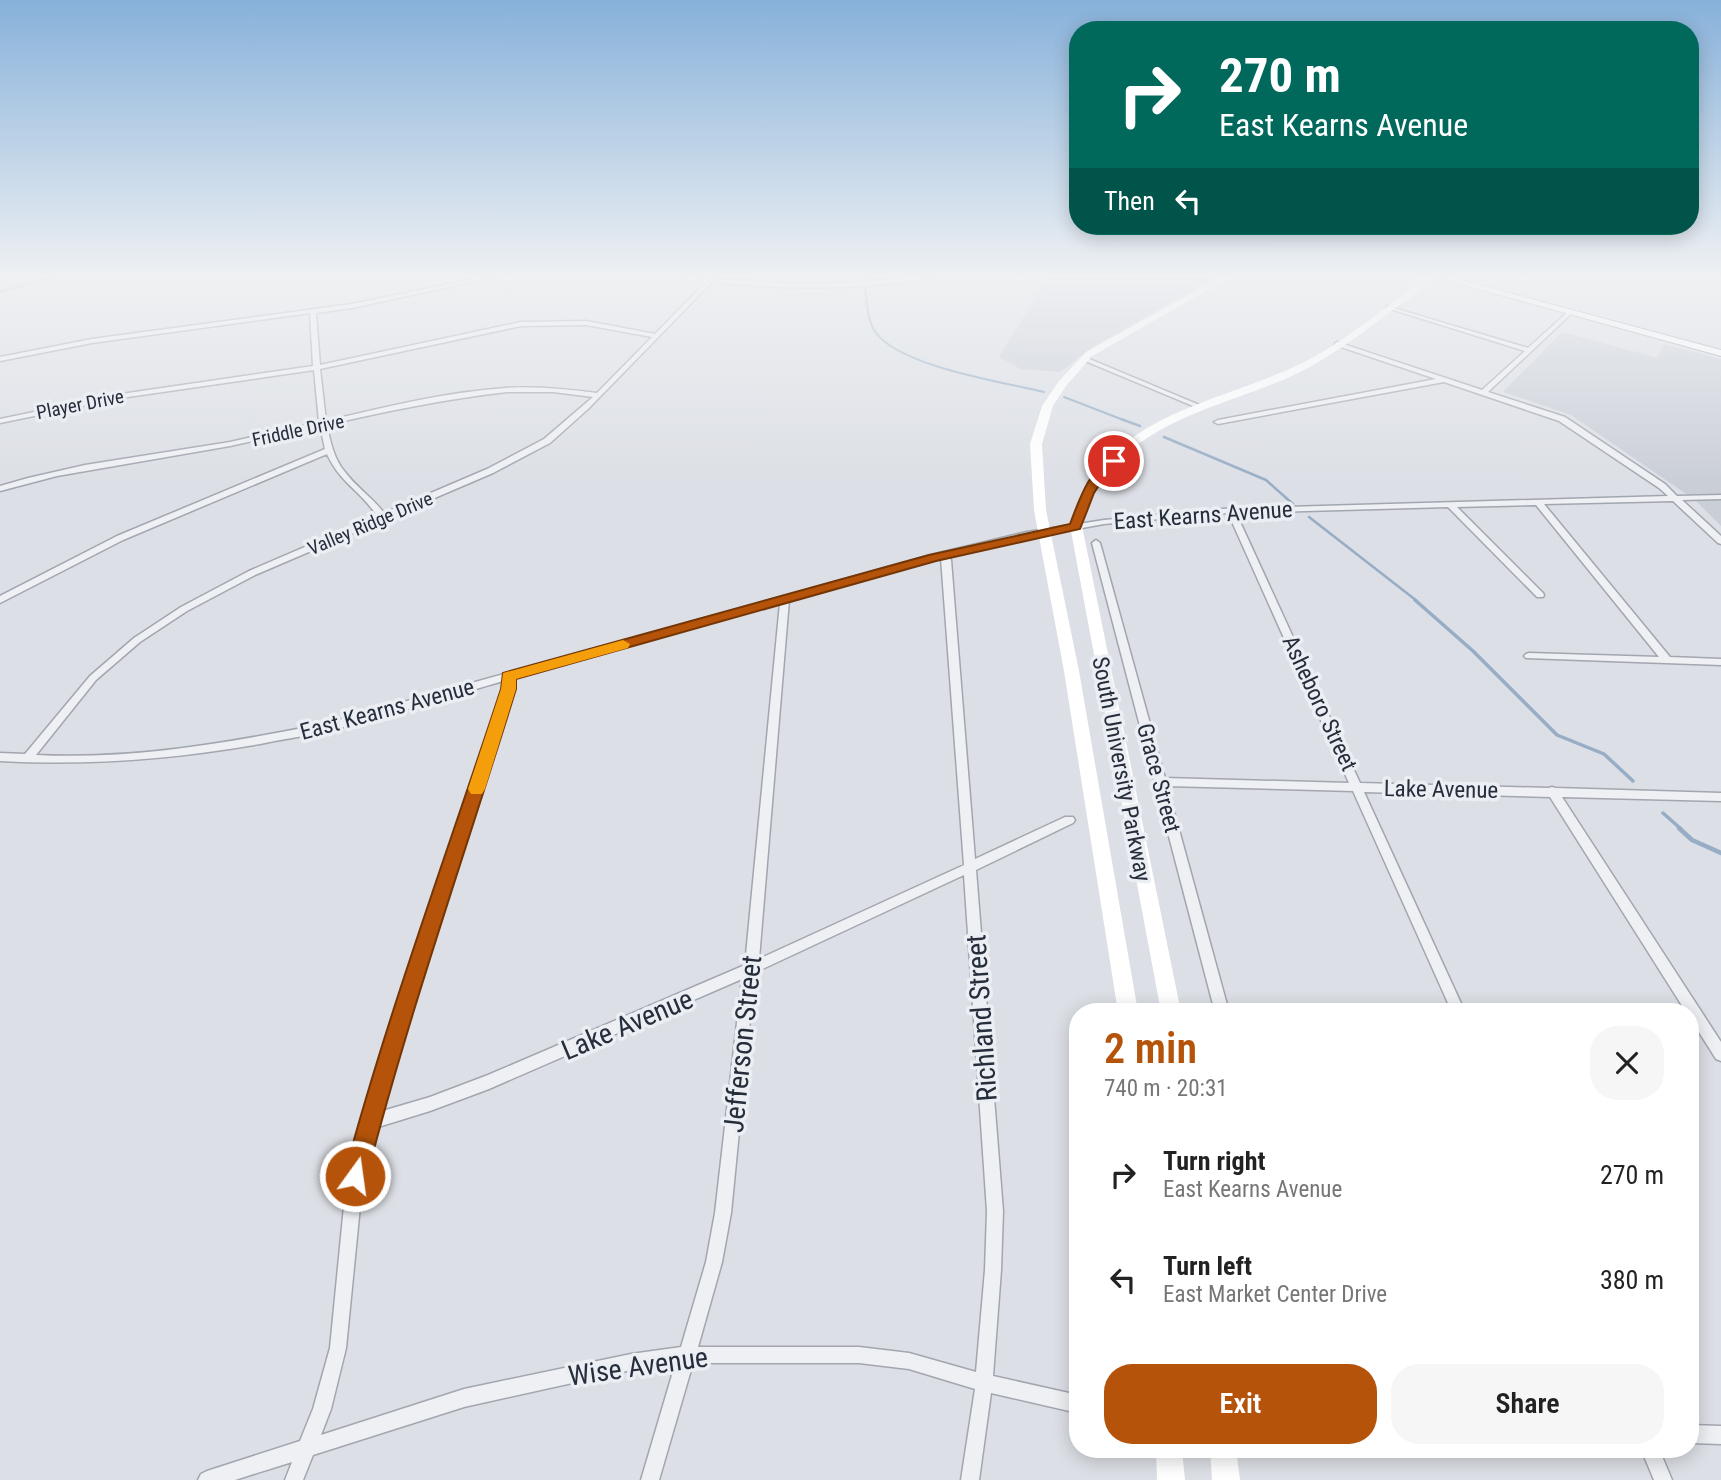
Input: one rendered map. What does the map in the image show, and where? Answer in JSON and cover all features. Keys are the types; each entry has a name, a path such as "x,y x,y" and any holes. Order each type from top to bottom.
{"main road":[{"name":"South University Parkway","path":"1107,346 1085,359 1065,379 1048,406 1036,441 1036,467 1127,1003"},
{"path":"1076,526 1088,493 1098,477 1130,445 1156,425 1278,378 1310,363 1335,346"},
{"path":"1695,346 1721,353"},
{"name":"South University Parkway","path":"1076,526 1169,1003"},
{"path":"1170,1458 1171,1480"},
{"path":"1224,1458 1226,1480"}],"street":[{"path":"0,359 71,346"},
{"path":"316,346 329,450 338,469 382,517"},
{"name":"Player Drive","path":"0,421 121,396 318,368 422,346"},
{"name":"Valley Ridge Drive","path":"27,759 93,678 158,625 211,593 490,471 547,441 574,419 646,346"},
{"path":"1344,346 1562,419 1678,499 1721,541"},
{"path":"1516,346 1529,350"},
{"path":"1484,392 1533,346"},
{"path":"1085,359 1200,407"},
{"path":"1218,422 1446,379"},
{"name":"Friddle Drive","path":"0,489 76,468 175,454 486,391 546,388 598,395"},
{"path":"0,600 120,538 329,450"},
{"name":"East Kearns Avenue","path":"0,757 76,761 134,758 238,745 328,727 944,555 1076,526 1231,511 1721,497"},
{"path":"1539,503 1667,660"},
{"path":"1451,505 1539,595"},
{"name":"Asheboro Street","path":"1231,511 1455,1003"},
{"name":"Grace Street","path":"1096,544 1220,1003"},
{"name":"Richland Street","path":"944,555 995,1211 984,1382 970,1480"},
{"name":"Jefferson Street","path":"650,1480 714,1262 723,1213 750,968 785,600"},
{"path":"1529,656 1721,662"},
{"path":"294,1480 322,1409 338,1348 355,1176 369,1122 385,1065 509,689 508,676"},
{"name":"Lake Avenue","path":"1161,782 1721,797"},
{"path":"1552,791 1688,1003"},
{"name":"Lake Avenue","path":"369,1122 405,1113 478,1086 719,985 750,968 1069,820"},
{"path":"1699,1020 1721,1054"},
{"name":"Wise Avenue","path":"207,1480 464,1398 631,1362 687,1355 797,1353 859,1355 908,1361 1069,1402"},
{"path":"1699,1434 1721,1435"},
{"path":"1654,1458 1663,1480"}],"shaded area":[{"path":"1006,346 1094,346 1060,372 1021,369 999,357"},
{"path":"1548,346 1613,346 1657,358 1663,346 1672,346 1721,359 1721,526 1695,500 1571,415 1503,392"}],"waterway":[{"path":"891,346 907,355 954,372 1044,392"},
{"path":"1064,397 1126,421"},
{"path":"1121,419 1140,426"},
{"path":"1164,437 1266,480 1293,504"},
{"path":"1309,517 1417,601"},
{"path":"1415,600 1473,651 1557,735 1604,754 1633,781"},
{"path":"1663,813 1681,829"},
{"path":"1679,828 1692,840 1721,853"}],"slow traffic":[{"path":"477,789 509,689 508,676 623,644"}],"route":[{"path":"355,1176 385,1065 509,689 508,676 934,557 1076,526 1088,493 1098,477 1114,461"}]}
